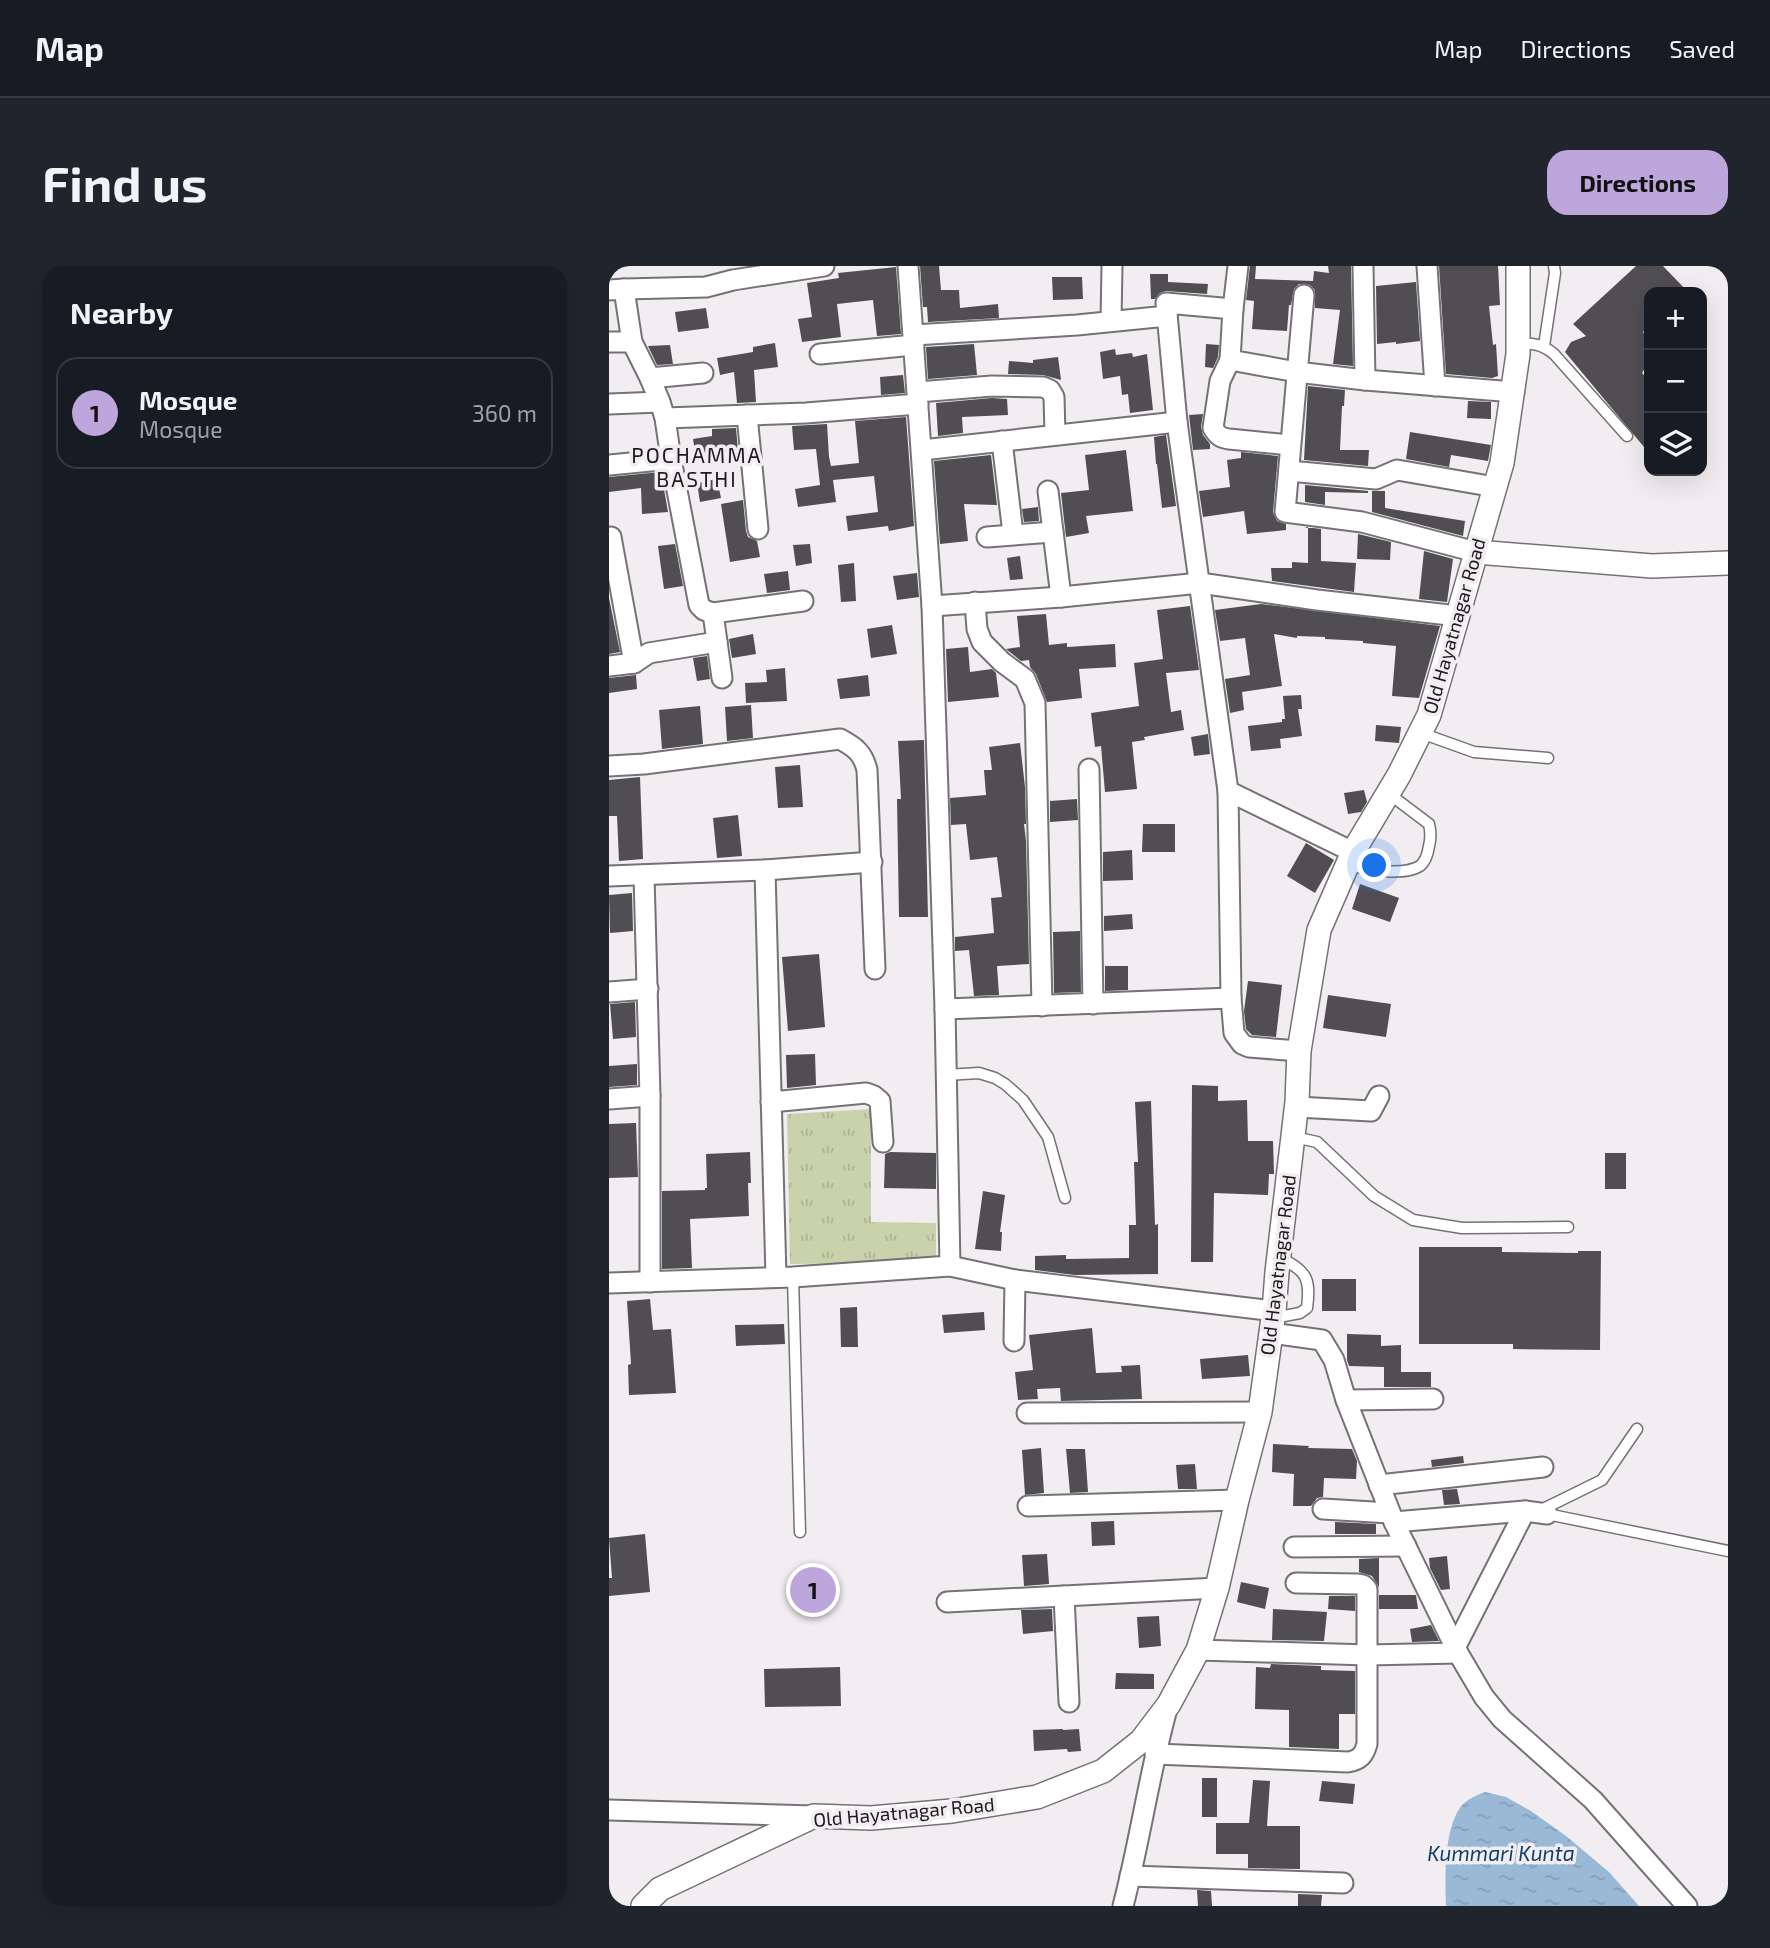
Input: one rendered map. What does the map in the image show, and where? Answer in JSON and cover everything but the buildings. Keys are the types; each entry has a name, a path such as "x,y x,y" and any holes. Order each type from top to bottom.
{"street":[{"path":"803,601 713,612 704,610 699,605 663,410 632,342 616,290 706,287 733,280 824,266"},
{"path":"908,266 932,606 950,1265"},
{"path":"1111,321 1112,266"},
{"path":"1238,266 1230,360 1220,381 1213,428 1222,438 1290,445"},
{"path":"1363,266 1365,380"},
{"path":"1427,266 1435,386"},
{"name":"Old Hayatnagar Road","path":"643,1906 660,1889 814,1816 871,1818 952,1811 1037,1797 1103,1771 1141,1741 1169,1704 1198,1650 1217,1588 1261,1412 1297,1107 1299,1051 1319,930 1350,859 1399,775 1429,715 1502,463 1514,392 1518,344 1518,266"},
{"path":"1304,295 1286,512 1362,522 1476,552 1652,566 1728,563"},
{"path":"1233,309 1166,303 1177,422 1228,790 1231,998 1234,1033 1242,1045 1249,1047 1299,1051"},
{"path":"820,354 914,340 1167,316"},
{"path":"609,342 632,342"},
{"path":"1230,360 1365,380 1514,392"},
{"path":"650,378 703,373"},
{"path":"609,404 747,415 806,413 992,386 1043,387 1050,390 1053,397 1055,435"},
{"path":"747,415 758,529"},
{"path":"922,450 1177,422"},
{"path":"1002,441 1013,534"},
{"path":"609,465 671,459"},
{"path":"1289,471 1376,480 1397,470 1495,487"},
{"path":"1048,491 1061,597"},
{"path":"987,537 1053,532"},
{"path":"609,538 611,537 616,602 634,663"},
{"path":"932,606 1200,583 1458,616"},
{"path":"975,602 977,629 982,642 1002,662 1025,679 1035,704 1042,1006"},
{"path":"713,612 722,678"},
{"path":"609,666 634,663 649,653 717,642"},
{"path":"609,766 840,739 855,747 865,759 867,770 875,969"},
{"path":"1089,769 1093,1004"},
{"path":"1228,790 1350,859"},
{"path":"609,876 765,870 872,862"},
{"path":"765,870 771,1102 785,1277"},
{"path":"644,874 650,1096 650,1282"},
{"path":"609,992 648,989"},
{"path":"945,1009 1231,998"},
{"path":"771,1102 866,1093 880,1101 883,1142"},
{"path":"609,1099 650,1096"},
{"path":"1297,1107 1371,1111 1379,1096"},
{"path":"609,1283 785,1277 950,1265 1015,1280 1273,1321 1322,1340 1334,1360 1346,1400 1392,1518 1484,1698 1502,1719 1593,1800 1688,1906"},
{"path":"1014,1341 1015,1280"},
{"path":"1346,1400 1433,1399"},
{"path":"1027,1413 1261,1412"},
{"path":"1379,1486 1543,1467"},
{"path":"1028,1506 1237,1500"},
{"path":"1323,1509 1392,1518 1536,1512"},
{"path":"1457,1649 1536,1512"},
{"path":"1294,1547 1406,1546"},
{"path":"1155,1754 1348,1762 1356,1760 1364,1753 1367,1744 1367,1594 1363,1586 1296,1583"},
{"path":"947,1602 1217,1588"},
{"path":"1064,1596 1069,1702"},
{"path":"1198,1650 1368,1655 1457,1649"},
{"path":"1122,1906 1131,1876 1155,1754 1169,1704"},
{"path":"609,1810 814,1816"},
{"path":"1131,1876 1343,1884"}],"lane":[{"path":"1544,346 1554,266"},
{"path":"1518,344 1544,346 1554,354 1627,436"},
{"path":"1421,733 1474,752 1548,758"},
{"path":"1350,859 1371,870 1405,870 1419,866 1426,859 1431,833 1429,824 1388,793"},
{"path":"946,1075 979,1073 995,1078 1023,1100 1048,1137 1065,1198"},
{"path":"1293,1137 1317,1142 1374,1196 1413,1220 1462,1228 1568,1227"},
{"path":"1273,1321 1300,1313 1307,1308 1309,1295 1304,1273 1297,1266 1279,1257"},
{"path":"785,1277 800,1532"},
{"path":"1536,1512 1602,1480 1637,1429"},
{"path":"1536,1512 1728,1551"}],"green space":[{"path":"871,1109 871,1222 936,1223 936,1262 790,1264 787,1114"}],"water":[{"name":"Kummari Kunta","path":"1485,1792 1506,1797 1566,1836 1609,1872 1639,1906 1446,1906 1446,1857 1453,1821 1463,1804"}],"place":[{"name":"Mosque","path":"813,1590"}],"district":[{"name":"POCHAMMA BASTHI","path":"697,468"}]}
